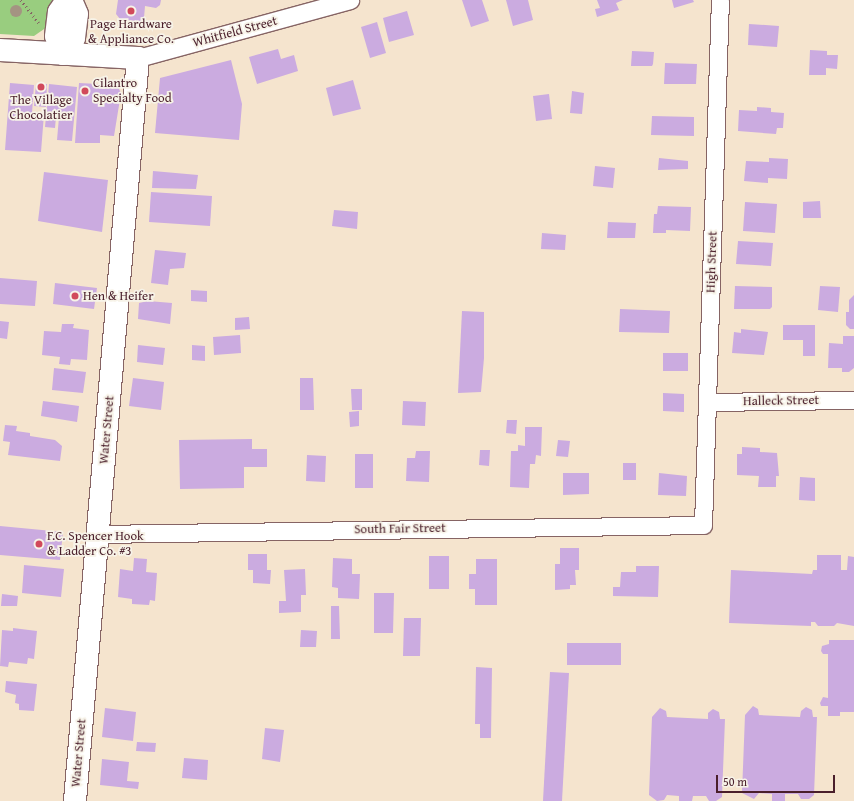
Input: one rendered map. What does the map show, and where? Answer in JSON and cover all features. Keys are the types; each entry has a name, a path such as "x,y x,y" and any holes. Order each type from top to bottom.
{"main road":[{"path":"63,54 56,36 59,12 67,0"},
{"path":"63,54 74,38 77,14 72,0"},
{"name":"Whitfield Street","path":"0,50 138,58"},
{"name":"Water Street","path":"75,801 138,58"}],"street":[{"name":"Whitfield Street","path":"138,58 350,0"},
{"name":"High Street","path":"702,525 708,402 720,0"},
{"name":"Halleck Street","path":"708,402 854,400"},
{"name":"South Fair Street","path":"97,534 702,525"}],"path":[{"path":"21,0 44,29"}],"green space":[{"path":"0,0 52,0 47,27 34,36 0,34"}],"building":[{"name":"Page Hardware & Appliance Co.","path":"118,0 161,0 160,5 156,8 145,6 144,18 140,22 120,19 116,14"},
{"path":"462,0 482,0 489,21 471,27"},
{"path":"506,0 528,0 533,20 513,26"},
{"path":"597,0 623,0 616,3 619,10 597,17 595,9 600,8"},
{"path":"672,0 693,0 694,2 674,8"},
{"path":"407,11 414,35 389,42 383,18"},
{"path":"377,22 386,53 370,58 361,27"},
{"path":"749,24 779,26 777,47 748,45"},
{"path":"278,49 281,59 294,55 298,71 257,84 249,57"},
{"path":"810,50 827,51 827,55 838,55 837,69 826,68 826,75 809,75"},
{"path":"632,51 654,52 652,66 631,66"},
{"path":"231,60 242,104 239,140 155,133 160,78"},
{"path":"665,63 697,64 696,84 664,84"},
{"path":"353,80 361,109 333,116 326,88"},
{"path":"10,83 34,85 32,113 44,114 41,152 5,150"},
{"path":"79,83 117,85 121,93 114,136 100,135 100,143 75,143"},
{"path":"36,84 47,84 46,107 34,106"},
{"path":"49,84 77,87 72,141 57,140 59,117 56,117 55,128 45,127"},
{"path":"572,91 584,93 582,114 570,113"},
{"path":"549,94 552,119 536,121 533,96"},
{"path":"757,107 771,108 771,112 784,113 783,128 777,128 776,134 738,131 739,110 757,111"},
{"path":"652,116 694,117 694,136 651,135"},
{"path":"659,158 688,161 688,169 658,170"},
{"path":"769,158 788,159 787,179 768,178 768,183 744,181 746,161 769,162"},
{"path":"595,166 615,168 613,188 593,186"},
{"path":"153,171 198,175 196,189 152,188"},
{"path":"44,172 108,180 102,232 38,221"},
{"path":"151,192 212,196 210,226 149,222"},
{"path":"820,201 821,218 803,218 803,202"},
{"path":"745,202 777,204 775,233 743,231"},
{"path":"658,206 691,207 690,231 666,230 666,233 653,233 654,214 657,214"},
{"path":"334,210 358,212 357,229 332,226"},
{"path":"608,222 636,223 635,238 607,238"},
{"path":"542,233 566,235 565,250 541,249"},
{"path":"738,241 773,243 771,266 736,264"},
{"path":"155,250 186,253 184,268 170,269 168,285 151,283"},
{"path":"0,278 37,281 35,306 0,304"},
{"name":"Hen & Heifer","path":"55,283 97,288 94,309 53,304"},
{"path":"735,286 772,287 772,307 770,309 734,309"},
{"path":"820,286 840,287 838,312 818,310"},
{"path":"191,290 207,291 207,302 191,301"},
{"path":"854,295 854,329 850,329 846,325 846,312 849,312 849,300"},
{"path":"148,301 172,303 170,324 138,319 139,303"},
{"path":"620,309 670,311 669,333 619,332"},
{"path":"462,311 484,312 484,358 481,392 458,393"},
{"path":"249,317 250,329 235,330 235,318"},
{"path":"0,321 9,322 7,339 0,338"},
{"path":"62,324 74,324 73,328 89,330 87,360 71,359 70,365 59,364 60,357 42,355 44,331 61,332"},
{"path":"783,325 815,325 815,356 803,356 803,340 783,340"},
{"path":"741,329 768,332 764,355 732,353 734,332 741,333"},
{"path":"240,335 241,353 214,355 213,337"},
{"path":"843,336 854,336 854,368 849,372 842,372 842,368 828,368 829,343 843,344"},
{"path":"138,345 165,348 163,365 137,362"},
{"path":"192,345 205,346 205,361 192,360"},
{"path":"663,353 688,353 688,371 663,371"},
{"path":"54,368 86,372 83,393 52,390"},
{"path":"133,378 164,382 161,410 129,406"},
{"path":"300,378 313,378 314,410 300,410"},
{"path":"351,389 362,389 362,410 352,410"},
{"path":"663,393 684,394 684,412 663,411"},
{"path":"43,401 79,406 77,422 41,416"},
{"path":"403,401 426,402 425,426 402,425"},
{"path":"359,411 359,426 350,427 349,412"},
{"path":"507,420 517,420 516,434 506,433"},
{"path":"5,425 17,426 16,431 30,433 30,436 55,440 62,446 60,461 8,455 10,442 3,441"},
{"path":"525,427 542,427 541,456 536,455 535,464 530,464 529,488 510,487 511,451 518,451 518,445 525,446"},
{"path":"252,439 252,449 267,449 267,467 244,467 244,488 180,489 179,440"},
{"path":"558,440 570,441 568,457 556,456"},
{"path":"742,447 760,448 760,452 777,453 779,476 776,476 776,487 758,487 759,476 737,475 737,454 742,454"},
{"path":"480,450 490,450 489,466 479,465"},
{"path":"416,451 430,451 429,482 406,481 407,458 415,458"},
{"path":"355,454 373,454 373,488 355,488"},
{"path":"307,455 326,456 325,482 306,481"},
{"path":"623,463 636,463 636,480 623,480"},
{"path":"563,473 589,473 589,494 563,495"},
{"path":"659,473 687,476 686,496 658,495"},
{"path":"800,477 815,478 815,501 799,500"},
{"path":"0,526 63,532 60,560 0,555"},
{"path":"560,548 579,548 579,570 575,570 576,585 570,585 570,589 555,590 555,564 560,564"},
{"path":"248,554 267,554 267,570 271,570 270,584 253,583 253,570 248,570"},
{"path":"817,555 841,555 841,570 847,570 848,556 854,557 854,626 837,623 834,626 818,626 815,622 811,622 811,626 729,623 731,570 812,574 813,570 817,570"},
{"path":"429,556 449,556 449,589 429,589"},
{"path":"134,558 147,559 146,572 157,573 155,601 150,600 149,605 132,604 132,599 118,597 120,569 133,571"},
{"path":"333,558 352,559 352,574 360,574 359,599 338,598 338,588 332,587"},
{"path":"476,559 497,559 497,605 475,605 475,589 469,589 469,574 476,574"},
{"path":"24,565 64,569 61,597 22,593"},
{"path":"636,566 659,566 658,597 613,596 613,587 620,587 621,572 636,572"},
{"path":"305,569 306,595 301,595 301,612 279,613 279,601 286,601 284,570"},
{"path":"374,593 394,593 393,633 374,633"},
{"path":"2,594 18,596 17,606 1,606"},
{"path":"331,606 339,606 340,639 331,639"},
{"path":"404,618 421,618 420,656 403,656"},
{"path":"13,628 37,631 34,659 28,658 27,664 9,662 8,667 0,666 2,630 13,631"},
{"path":"301,630 317,631 316,647 300,647"},
{"path":"829,640 854,640 854,712 840,712 840,716 828,716 828,706 821,706 820,703 823,697 828,698 828,654 823,654 821,651 822,646 829,644"},
{"path":"567,643 621,643 621,665 567,665"},
{"path":"476,667 492,668 491,738 480,738 480,724 475,724"},
{"path":"550,672 569,673 562,801 543,801"},
{"path":"6,681 37,684 34,711 19,710 19,704 15,703 16,695 5,692"},
{"path":"753,706 758,709 759,715 800,717 801,711 806,707 812,710 813,717 817,717 814,795 809,799 801,799 798,794 785,794 785,801 772,801 772,794 759,793 754,799 742,793 745,715"},
{"path":"105,708 136,712 133,741 102,737"},
{"path":"660,708 666,711 667,717 708,719 708,713 713,709 719,712 720,719 725,719 722,797 716,801 709,801 706,796 693,796 692,801 679,801 679,796 667,795 664,800 657,801 649,795 652,717"},
{"path":"265,728 284,730 280,762 262,759"},
{"path":"137,742 156,743 155,752 136,751"},
{"path":"184,758 208,760 207,780 182,778"},
{"path":"102,759 129,762 127,781 139,782 138,789 100,785"}],"place":[{"name":"Page Hardware & Appliance Co.","path":"131,11"},
{"name":"The Village Chocolatier","path":"41,87"},
{"name":"Cilantro Specialty Food","path":"85,91"},
{"name":"Hen & Heifer","path":"75,296"},
{"name":"F.C. Spencer Hook & Ladder Co. #3","path":"39,544"}]}
